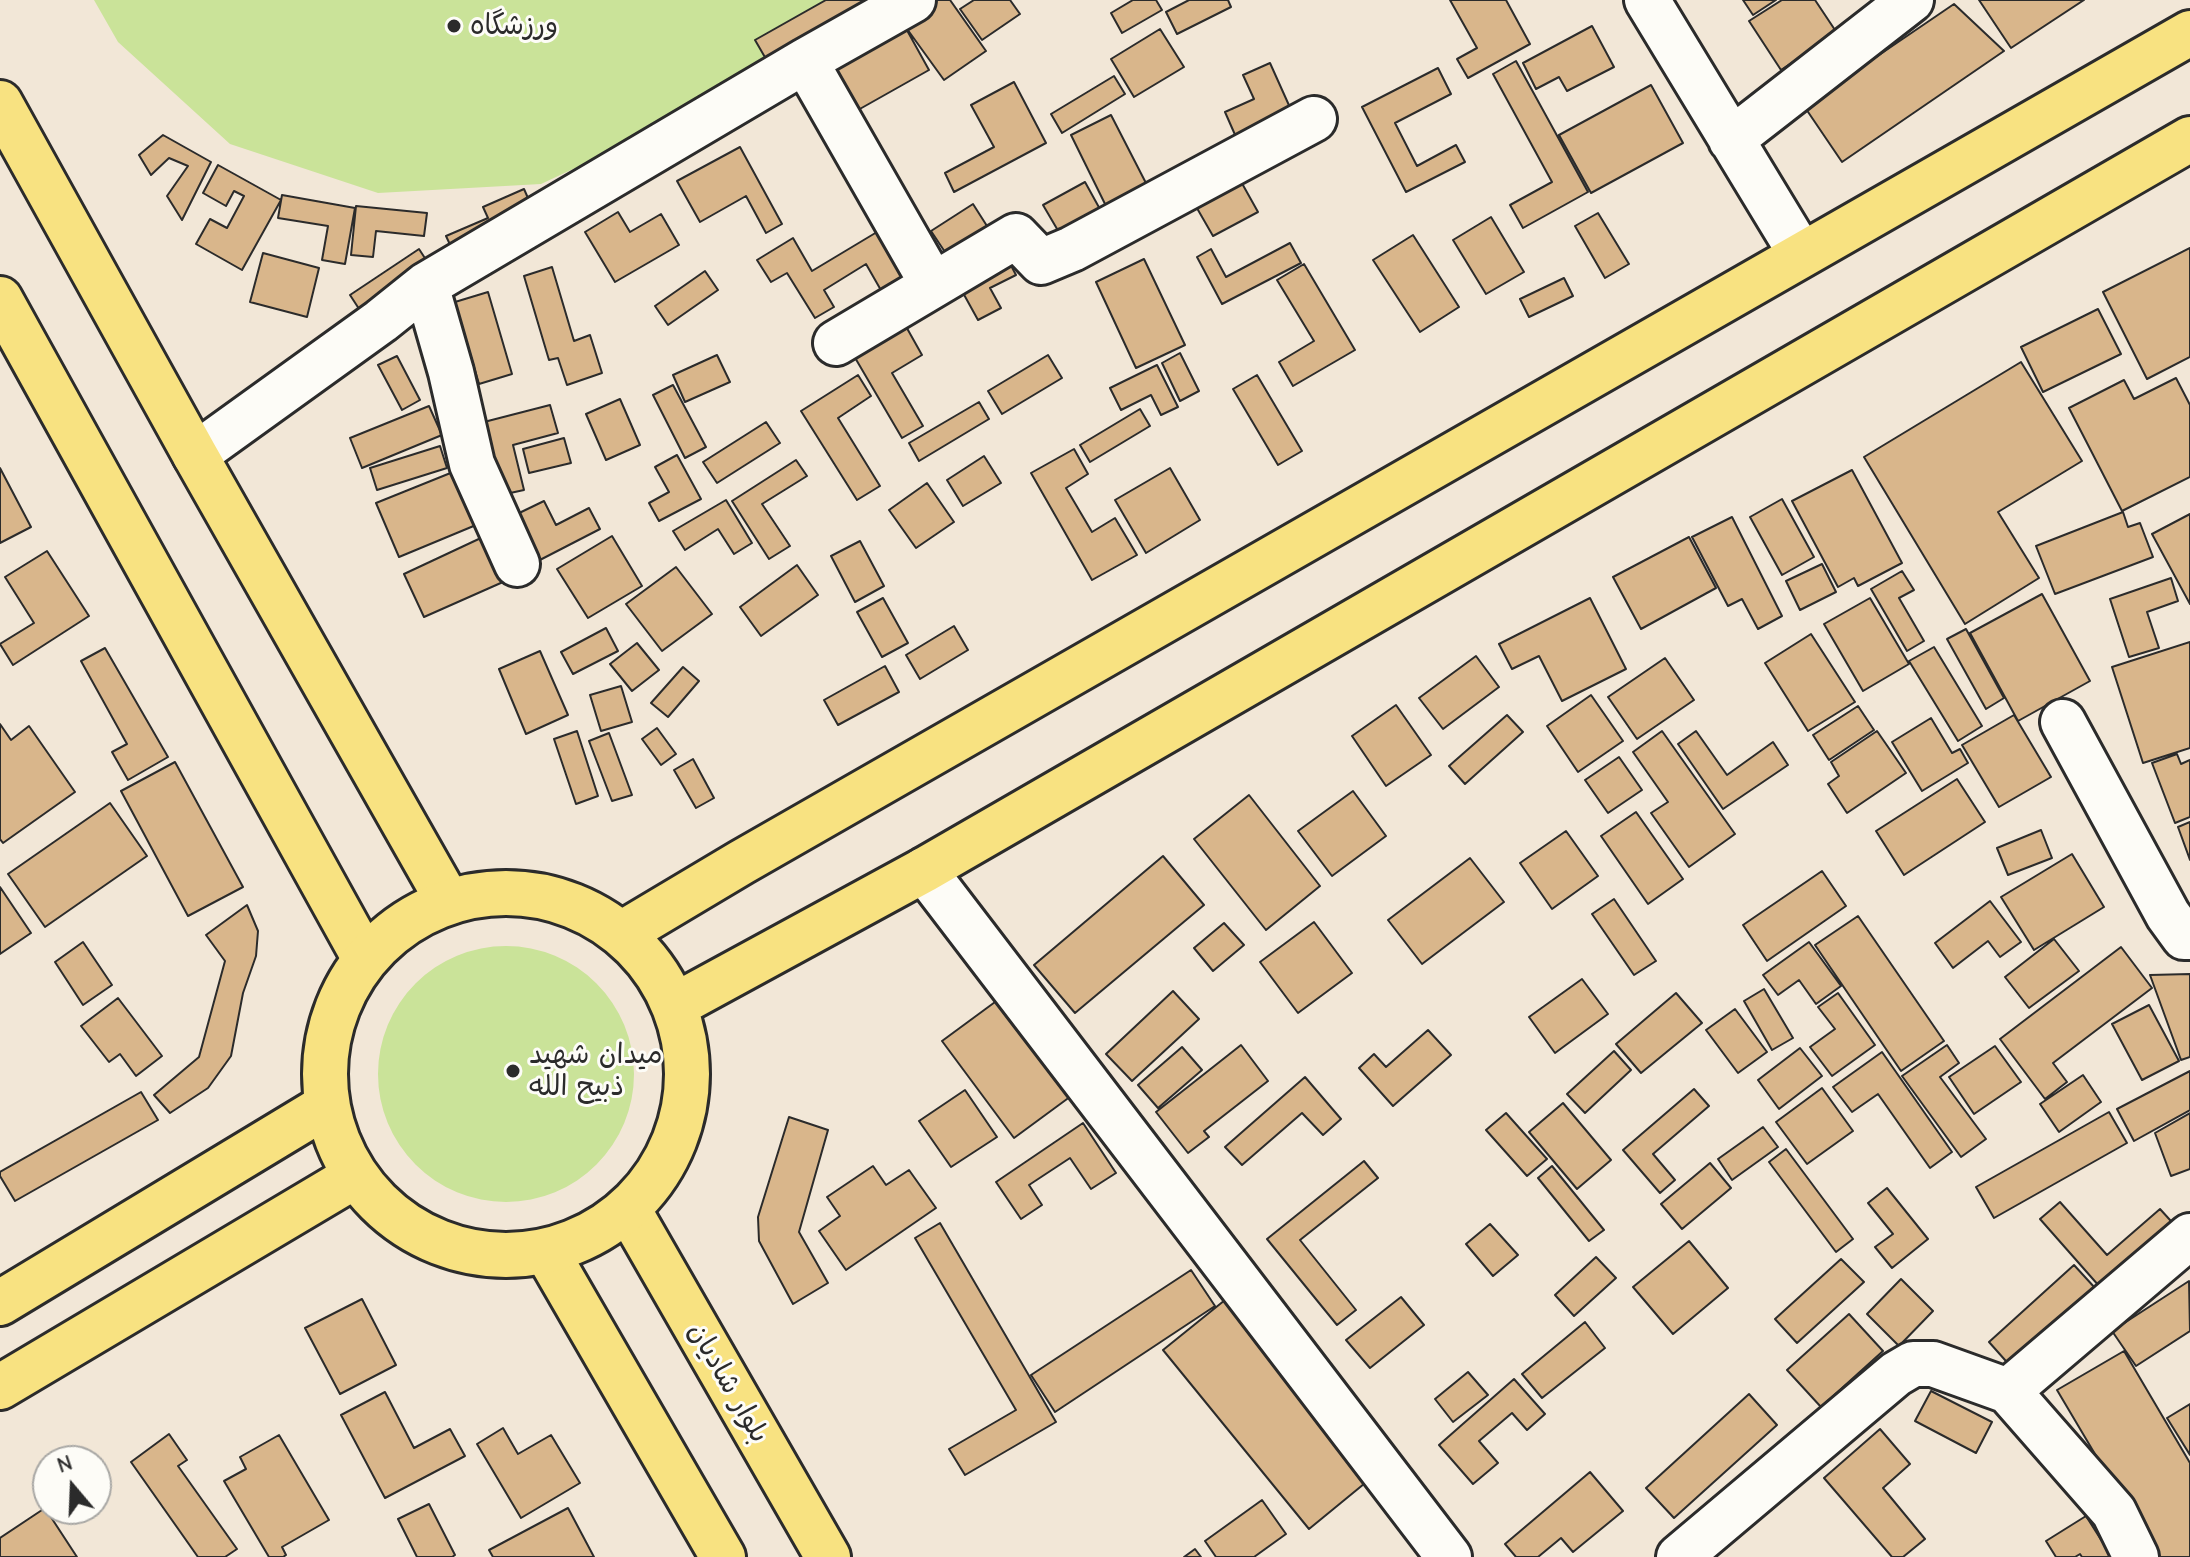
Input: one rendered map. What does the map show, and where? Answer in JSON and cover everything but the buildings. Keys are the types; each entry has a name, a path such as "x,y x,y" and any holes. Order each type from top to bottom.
{"main road":[{"path":"623,933 2190,33"},
{"path":"0,103 448,901"},
{"path":"676,1005 924,870 2190,139"},
{"path":"0,299 365,959"},
{"path":"509,891 569,903 623,933 654,966 676,1005 688,1059 684,1114 663,1166 628,1209 589,1235 546,1251 492,1255 439,1243 392,1216 355,1176 337,1142 326,1106 329,1028 365,959 402,924 448,901 509,891"},
{"path":"0,1303 326,1106"},
{"path":"0,1387 355,1176"},
{"name":"بلوار شادیان","path":"628,1209 828,1557"},
{"path":"546,1251 723,1557"}],"street":[{"path":"195,455 426,285 913,0"},
{"path":"1647,0 1801,254"},
{"path":"1731,140 1911,0"},
{"path":"805,61 933,285"},
{"path":"836,343 1016,236 1041,262 1072,249 1314,119"},
{"path":"426,285 451,372 472,464 517,564"},
{"path":"2063,722 2168,915 2184,937 2190,937"},
{"path":"924,870 1449,1557"},
{"path":"2008,1391 2190,1236"},
{"path":"1679,1557 1896,1374 1913,1364 1933,1364 2008,1391 2114,1512 2136,1557"}],"green space":[{"path":"94,0 861,0 684,117 541,184 378,193 230,144 118,42"},
{"path":"506,946 543,951 566,961 597,983 619,1014 629,1037 634,1074 629,1111 619,1134 597,1165 566,1187 543,1197 506,1202 469,1197 446,1187 415,1165 393,1134 383,1111 378,1074 383,1037 393,1014 415,983 446,961 469,951"}],"place":[{"name":"ورزشگاه","path":"454,26"},
{"name":"میدان شهید ذبیح الله","path":"513,1071"}]}
